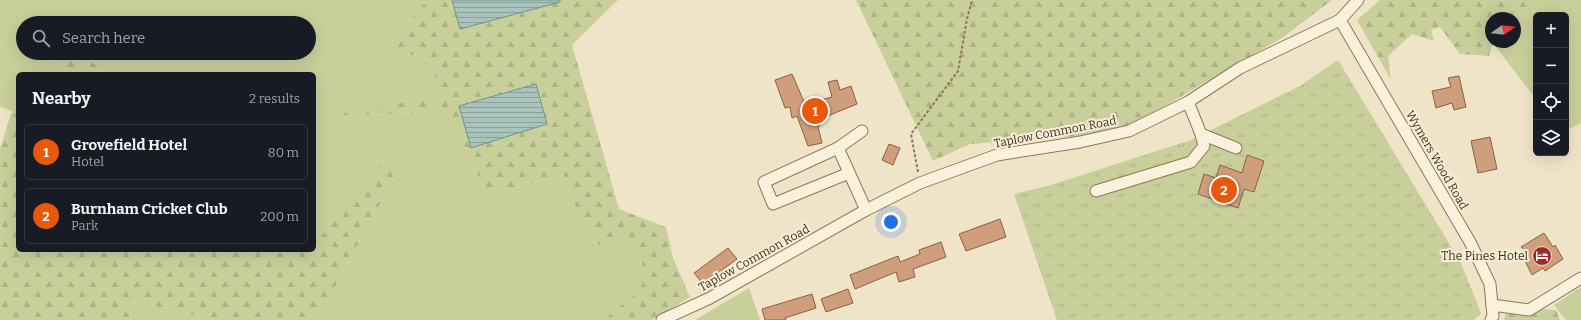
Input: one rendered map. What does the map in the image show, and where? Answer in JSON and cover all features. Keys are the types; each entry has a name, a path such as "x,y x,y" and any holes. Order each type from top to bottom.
{"street":[{"name":"Taplow Common Road","path":"662,320 710,298 866,210 920,183 997,155 1080,142 1129,131 1188,102 1240,68 1340,20 1358,0"},
{"name":"Wymers Wood Road","path":"1340,20 1470,242 1490,284 1493,316 1491,320"},
{"path":"1096,191 1191,162 1204,146 1201,134 1188,102"},
{"path":"849,173 773,204 764,182 838,148 862,131"},
{"path":"1201,134 1236,148"},
{"path":"838,148 866,210"},
{"path":"1492,305 1529,310 1581,278"}],"path":[{"path":"920,183 911,134 958,71 967,19 972,0"}],"green space":[{"path":"0,0 427,0 384,50 418,56 433,62 438,96 333,116 448,112 484,188 508,190 564,175 582,225 599,245 628,242 648,273 638,292 603,320 317,320 396,174 318,240 316,240 316,72 101,72 92,60 316,60 316,16 16,16 16,60 53,60 51,72 16,72 16,114 0,107"},
{"path":"427,0 618,0 572,45 619,209 666,227 673,258 690,297 652,320 603,320 638,292 648,273 628,242 599,245 582,225 564,175 492,193 484,188 448,112 329,116 438,96 433,62 418,56 384,50"},
{"path":"856,0 1332,0 1282,38 1118,133 970,144 933,161"},
{"path":"1380,0 1548,0 1521,20 1521,12 1485,12 1485,48 1491,48 1489,56 1460,54 1440,27 1431,30 1434,41 1412,34 1388,56 1391,80 1357,20"},
{"path":"1548,0 1581,0 1581,123 1569,129 1569,12 1533,12 1533,95 1497,48 1521,48 1521,20"},
{"path":"53,60 92,60 101,72 51,72"},
{"path":"1338,60 1461,263 1481,313 1474,320 1057,320 1014,194 1051,185 1191,140 1300,86"},
{"path":"12,111 16,114 16,252 316,252 316,240 318,240 383,163 396,174 317,320 214,320 133,301 130,320 0,320 0,149"},
{"path":"1581,287 1581,320 1566,320 1554,305"},
{"path":"749,288 760,320 695,320"},
{"path":"133,301 214,320 130,320"},
{"path":"1508,307 1556,310 1560,320 1504,320"}],"water":[{"path":"452,0 560,0 560,2 460,29"},
{"path":"536,84 547,124 471,148 459,106"}],"building":[{"path":"792,74 805,104 832,97 828,82 837,80 840,90 851,86 857,104 830,115 818,127 822,143 808,146 797,116 792,118 790,107 785,108 775,80"},
{"path":"1459,76 1466,107 1454,110 1452,103 1436,108 1432,91 1451,87 1448,78"},
{"path":"1490,137 1497,169 1478,173 1471,141"},
{"path":"889,144 900,148 893,165 882,160"},
{"path":"1247,155 1264,161 1254,192 1244,189 1238,208 1198,194 1204,174 1216,178 1220,165 1242,173"},
{"path":"1000,219 1006,237 966,251 959,234"},
{"name":"The Pines Hotel","path":"1544,233 1553,247 1555,245 1563,259 1545,271 1543,268 1532,275 1521,253 1525,250 1521,247"},
{"path":"941,242 946,257 913,269 915,277 899,282 896,272 855,289 850,275 898,256 900,262 920,254 919,250"},
{"path":"728,248 737,259 703,284 694,273"},
{"path":"848,289 853,303 826,312 821,299"},
{"path":"812,294 816,308 785,318 786,320 765,320 762,309"}],"place":[{"name":"Grovefield Hotel","path":"815,111"},
{"name":"Burnham Cricket Club","path":"1224,190"},
{"name":"The Pines Hotel","path":"1542,256"}]}
